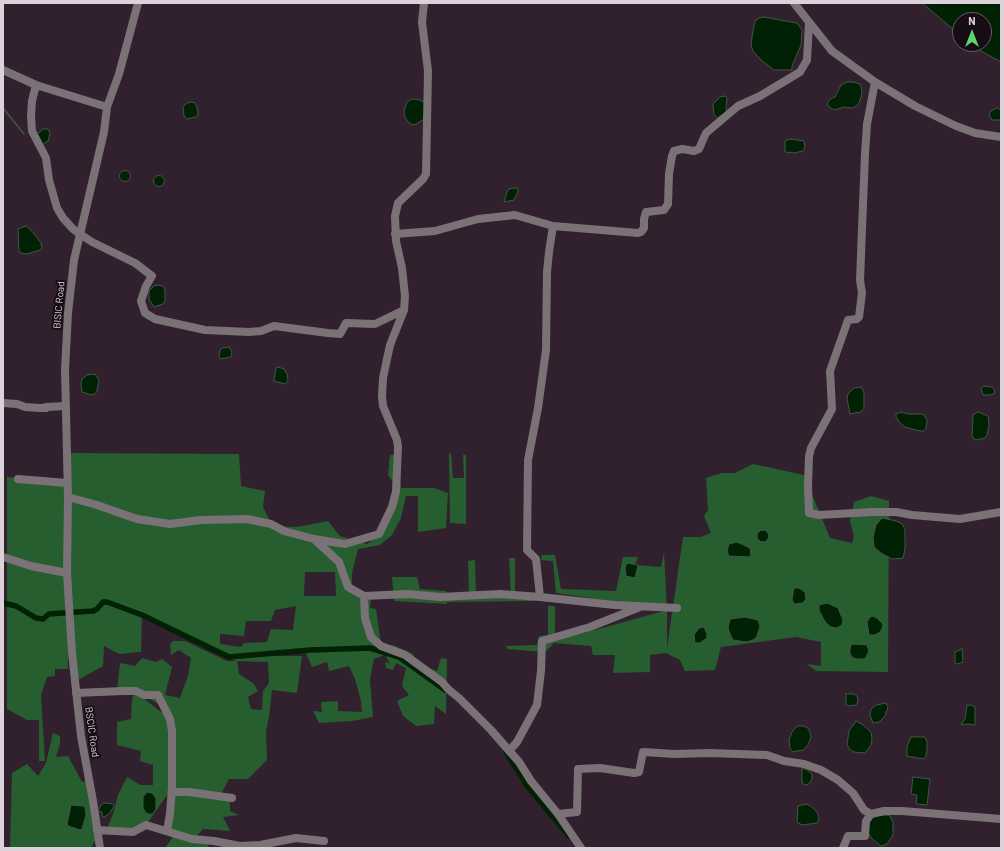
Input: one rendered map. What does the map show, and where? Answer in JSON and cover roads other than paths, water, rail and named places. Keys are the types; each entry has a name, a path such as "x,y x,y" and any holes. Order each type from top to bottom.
{"street":[{"name":"BISIC Road","path":"71,617 67,573 68,497 65,370 68,313 74,260 104,132 107,107 138,3"},
{"path":"68,497 137,519 170,524 201,520 247,519 271,524 284,531 314,539 345,544 379,534 392,507 396,492 398,443 383,406 382,396 383,378 388,351 404,310 404,282 397,251 395,216 398,203 423,179 426,174 428,71 422,22 424,3"},
{"path":"794,3 832,51 875,82 915,106 956,126 975,134 1001,137"},
{"path":"395,234 435,231 478,219 515,215 553,226 638,233 641,232 644,228 646,212 664,210 668,204 669,174 674,151 682,149 694,151 699,149 706,133 738,106 760,96 800,72 807,60 809,23"},
{"path":"3,70 36,85 107,107"},
{"path":"875,82 867,124 865,146 860,280 862,293 859,317 857,319 848,320 830,371 832,409 811,448 809,456 809,513 889,512 912,516 960,519 1001,512"},
{"path":"36,85 32,100 32,131 46,158 49,180 57,208 63,218 73,229 92,242 135,263 152,276 146,286 141,301 145,313 155,319 205,330 249,332 261,331 274,326 340,334 346,323 375,324 404,310"},
{"path":"540,597 536,559 528,550 528,460 538,408 546,350 547,272 553,226"},
{"path":"3,403 17,404 30,408 66,406"},
{"path":"18,479 67,484"},
{"path":"314,539 339,562 348,587 364,596 408,594 440,597 500,594 615,605 677,608"},
{"path":"3,557 30,566 67,573"},
{"path":"364,596 365,618 371,638 381,646 405,655 442,682 459,698 491,730 519,762 532,782 558,814 581,848"},
{"path":"509,751 517,742 537,705 542,640 590,627 642,606"},
{"name":"BSCIC Road","path":"71,617 72,653 81,736 100,848"},
{"path":"76,693 123,691 136,692 144,695 158,695 170,719 172,731 172,792 167,831"},
{"path":"558,814 577,812 578,769 600,768 634,773 639,772 643,752 675,754 709,753 767,755 784,761 804,764 821,770 838,780 853,793 864,810 871,814"},
{"path":"172,792 189,792 232,798"},
{"path":"843,848 848,836 865,836 866,821 871,814 884,811 902,811 1001,819"},
{"path":"97,830 133,832 146,825 192,839 214,841 241,847 296,838 324,841"}],"waterway":[{"path":"3,108 24,134"},
{"path":"3,603 16,606 36,618 43,619 49,614 93,611 103,602 107,602 142,615 229,657 311,650 370,648 399,657 445,690"},
{"path":"506,752 528,787 569,836"}]}
